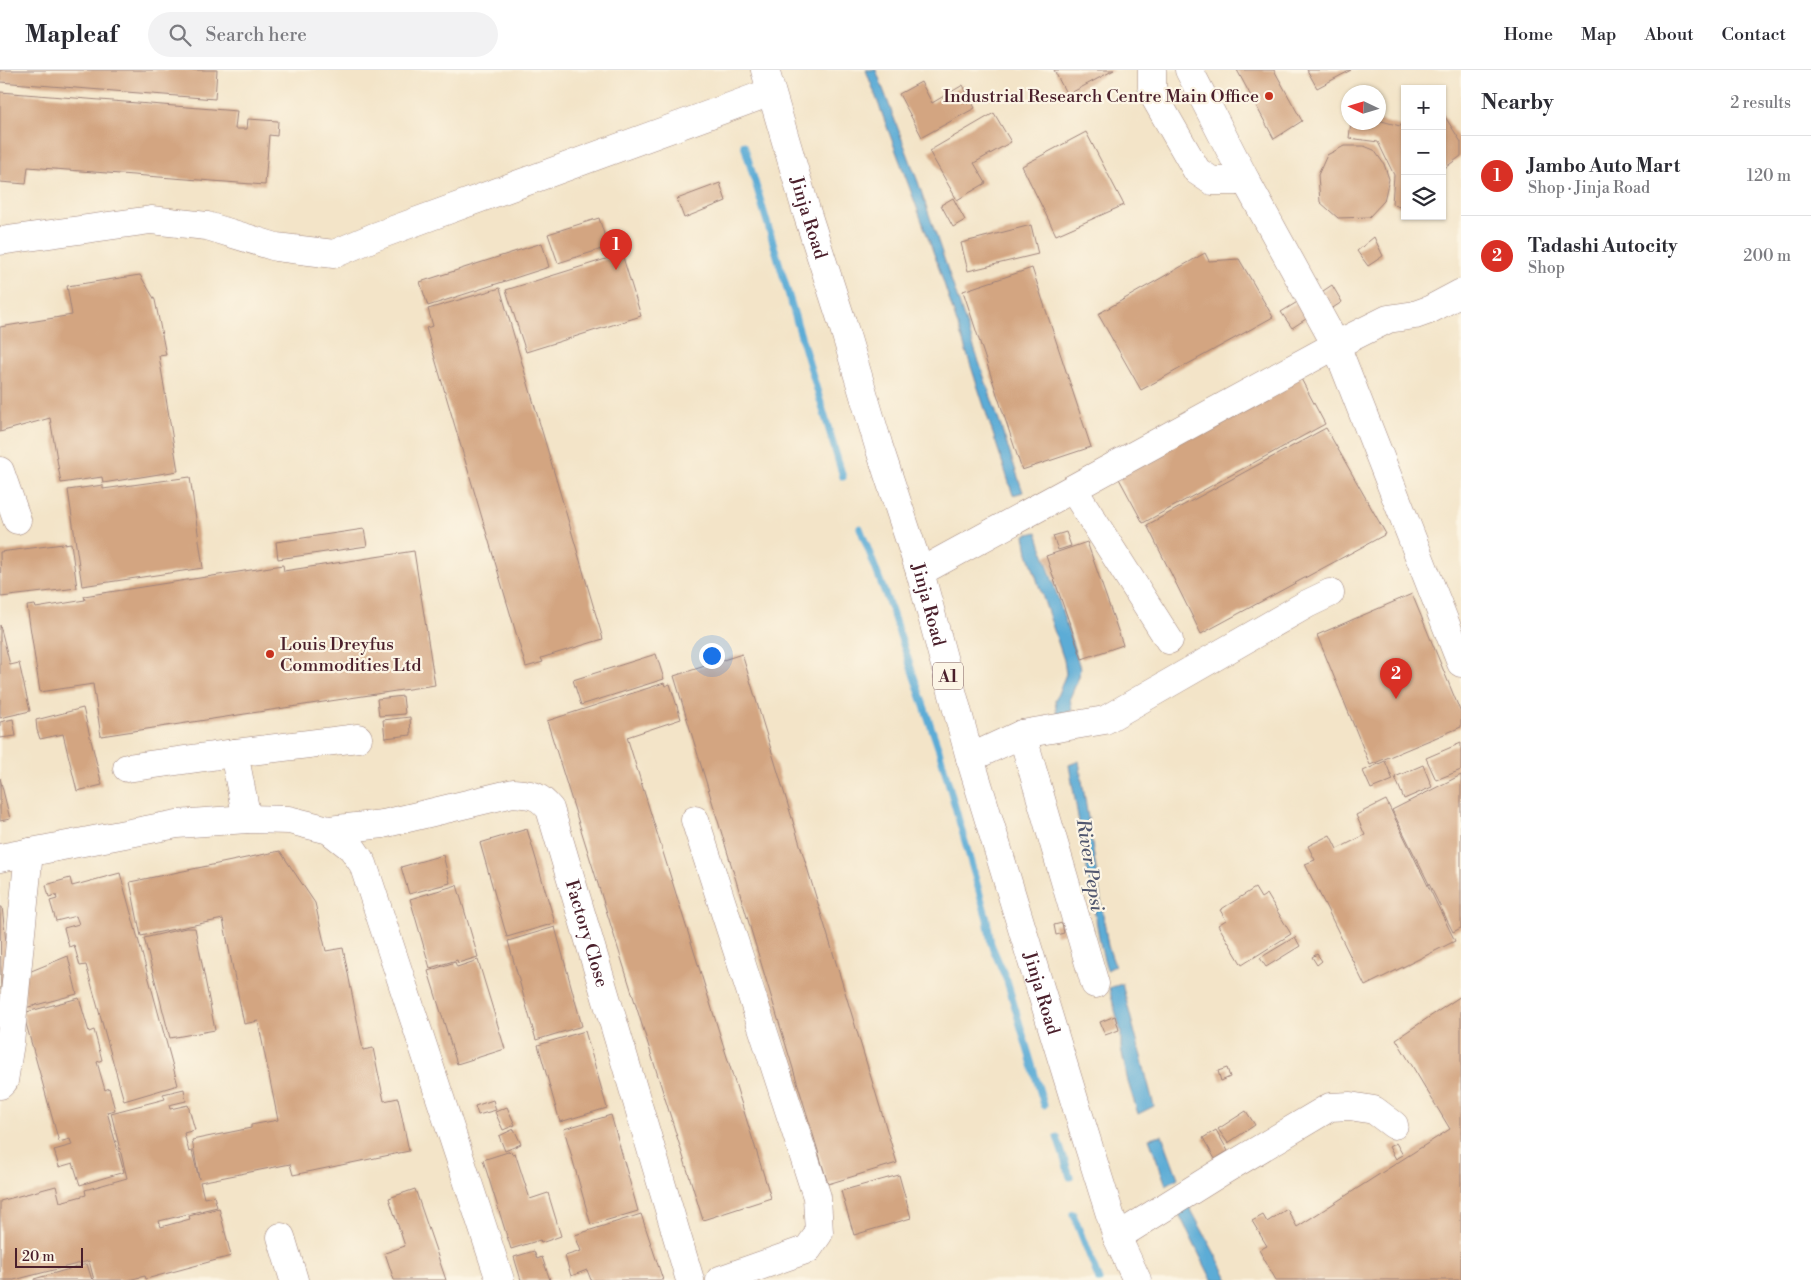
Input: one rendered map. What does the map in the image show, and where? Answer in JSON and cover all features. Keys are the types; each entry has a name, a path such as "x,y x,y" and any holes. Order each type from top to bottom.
{"main road":[{"path":"1152,70 1154,96 1197,171 1212,181 1246,181"},
{"path":"1189,70 1246,181 1336,345 1461,663"},
{"path":"0,241 150,220 207,226 276,247 334,254 374,236 768,81"},
{"name":"Jinja Road","path":"768,81 879,446 920,572 970,758 1117,1237 1137,1280"},
{"path":"920,572 1336,345 1388,319 1415,315 1429,310 1461,293"},
{"path":"0,471 17,520"},
{"path":"1073,489 1169,640"},
{"path":"970,758 1022,734 1105,720 1330,593"},
{"path":"1022,734 1095,984"},
{"path":"127,768 358,738"},
{"path":"234,753 247,819"},
{"name":"Factory Close","path":"329,830 384,824 513,793 530,794 541,798 550,809 690,1280"},
{"path":"0,858 178,824 247,819 289,820 329,830 352,848 363,864 500,1280"},
{"path":"695,820 817,1196 818,1206 819,1233 808,1249 720,1280"},
{"path":"0,1085 4,1081 5,1044 29,852"},
{"path":"1117,1237 1330,1107 1350,1106 1374,1110 1394,1126"},
{"path":"281,1237 294,1280"}],"water":[{"path":"866,70 876,70 918,182 1023,492 1013,495 937,262"},
{"path":"1037,532 1080,668 1079,677 1070,698 1072,711 1057,714 1055,701 1066,674 1064,660 1028,553 1025,535"},
{"name":"River Pepsi","path":"1079,761 1108,946 1115,966 1107,970 1101,948 1069,765"},
{"path":"1122,984 1154,1106 1138,1114 1128,1082 1121,1048 1121,1032 1109,988"},
{"path":"1162,1135 1178,1178 1166,1185 1149,1138"},
{"path":"1189,1206 1229,1280 1212,1280 1179,1214"}],"building":[{"path":"0,70 217,70 215,99 0,82"},
{"path":"1054,70 1114,70 1067,95"},
{"name":"Industrial Research Centre Main Office","path":"1237,70 1274,70 1302,121 1274,139"},
{"path":"1307,70 1351,70 1317,88"},
{"path":"921,82 932,103 963,85 975,108 922,137 899,94"},
{"path":"0,92 237,111 235,129 247,129 248,119 278,121 277,136 269,135 265,185 28,167 26,184 0,182"},
{"path":"994,113 1011,142 974,163 986,183 957,200 929,151"},
{"path":"1446,118 1461,142 1461,156 1446,167"},
{"path":"1386,122 1401,126 1401,207 1392,204 1394,175 1378,142 1349,138 1350,130 1386,130"},
{"path":"1086,132 1124,205 1056,235 1022,166"},
{"path":"1344,146 1364,146 1374,150 1384,164 1389,179 1384,201 1369,217 1338,218 1320,202 1318,175 1327,155"},
{"path":"720,183 726,201 684,218 677,199"},
{"path":"953,198 965,220 953,227 941,205"},
{"path":"599,218 608,247 558,263 548,234"},
{"path":"1031,225 1038,254 968,271 961,243"},
{"path":"1374,237 1383,256 1368,266 1357,251"},
{"path":"542,243 549,267 428,306 420,282"},
{"path":"1205,253 1209,261 1239,259 1273,317 1141,390 1098,314"},
{"path":"622,254 641,316 526,352 506,290"},
{"path":"1032,268 1091,447 1022,470 963,291"},
{"path":"140,275 155,300 166,355 159,356 178,471 103,483 102,477 61,483 50,418 0,432 0,327 72,315 67,286"},
{"path":"1332,285 1342,302 1325,313 1314,297"},
{"path":"500,288 603,639 541,658 543,662 526,667 426,328 433,326 428,309"},
{"path":"1299,301 1309,317 1292,328 1281,312"},
{"path":"1299,375 1325,424 1143,523 1117,475"},
{"path":"1326,428 1386,534 1201,634 1147,525"},
{"path":"190,477 203,568 82,586 68,490 103,485 103,489"},
{"path":"364,529 367,546 278,559 276,542"},
{"path":"1066,532 1071,546 1058,550 1053,536"},
{"path":"1087,542 1123,645 1082,659 1046,556"},
{"path":"71,543 77,588 1,597 0,552"},
{"path":"414,551 435,685 101,736 93,684 40,692 27,606 35,605 36,608 85,600 84,596 283,565 284,571"},
{"path":"1412,594 1461,713 1461,727 1370,765 1317,635"},
{"path":"0,625 10,665 19,663 30,711 0,718"},
{"path":"656,654 664,679 581,705 573,680"},
{"path":"742,654 897,1163 828,1184 674,676"},
{"path":"664,683 665,686 670,684 681,719 627,737 771,1198 703,1220 547,721"},
{"path":"403,696 405,714 379,716 377,699"},
{"path":"83,708 102,785 77,791 63,734 40,739 36,720"},
{"path":"410,717 411,735 385,738 383,720"},
{"path":"13,719 16,736 0,738 0,722"},
{"path":"1461,743 1461,770 1436,780 1426,758"},
{"path":"1385,761 1393,780 1371,789 1363,771"},
{"path":"1423,765 1432,787 1404,799 1395,777"},
{"path":"1461,775 1461,928 1453,932 1392,810"},
{"path":"0,778 10,819 0,821"},
{"path":"1386,800 1455,941 1365,986 1305,864 1315,860 1308,846 1330,835 1337,849 1365,835 1356,815"},
{"path":"527,829 555,923 507,937 480,843"},
{"path":"280,851 315,903 326,951 343,948 363,1050 373,1048 384,1101 398,1098 409,1151 293,1175 290,1164 200,1182 204,1198 214,1196 217,1207 159,1221 161,1227 190,1219 189,1216 219,1208 231,1256 146,1279 145,1276 128,1280 94,1280 89,1261 14,1280 0,1280 0,1201 56,1186 60,1202 86,1195 85,1190 127,1178 111,1113 165,1099 163,1094 184,1089 186,1101 169,1105 170,1109 188,1105 195,1130 184,1133 189,1152 192,1151 199,1179 192,1140 251,1128 251,1125 278,1120 258,1021 244,1024 223,919 141,936 130,882"},
{"path":"443,855 450,883 409,894 401,867"},
{"path":"120,873 178,1085 124,1101 86,965 80,966 74,945 69,947 64,928 79,924 76,916 56,921 50,901 57,899 56,895 49,897 46,885 70,878 72,886"},
{"path":"457,885 478,957 458,963 457,960 430,968 410,899"},
{"path":"1255,888 1261,898 1267,894 1291,934 1242,965 1218,925 1226,920 1220,910"},
{"path":"0,907 2,907 9,968 4,969 1,990"},
{"path":"1062,923 1064,933 1056,935 1054,925"},
{"path":"555,927 582,1026 536,1040 508,941"},
{"path":"186,928 195,928 215,1030 170,1038 144,938"},
{"path":"1295,937 1300,946 1266,967 1260,958"},
{"path":"1317,954 1322,961 1317,965 1312,957"},
{"path":"68,956 77,994 25,1008 24,974"},
{"path":"478,960 505,1049 457,1064 428,971 455,962 457,967"},
{"path":"1461,996 1461,1280 1276,1280 1259,1250 1267,1246 1252,1221 1263,1215 1267,1222 1287,1209 1297,1227 1450,1129 1396,1039"},
{"path":"79,998 89,1032 94,1030 102,1060 97,1062 105,1090 109,1088 115,1110 107,1112 124,1172 80,1185 73,1163 59,1167 54,1150 72,1145 70,1139 59,1142 23,1013"},
{"path":"1115,1016 1119,1030 1105,1035 1100,1022"},
{"path":"585,1031 607,1108 560,1122 538,1045"},
{"path":"1227,1068 1230,1077 1221,1081 1218,1071"},
{"path":"493,1100 496,1110 478,1115 475,1106"},
{"path":"507,1107 515,1125 503,1130 495,1112"},
{"path":"1246,1111 1255,1125 1228,1143 1218,1129"},
{"path":"611,1115 638,1211 591,1225 564,1129"},
{"path":"514,1129 521,1144 505,1151 499,1136"},
{"path":"1216,1130 1228,1151 1215,1159 1203,1138"},
{"path":"1396,1143 1403,1155 1396,1159 1389,1147"},
{"path":"511,1151 512,1154 515,1153 530,1199 548,1193 561,1236 541,1243 540,1240 511,1249 483,1160"},
{"path":"899,1175 911,1218 854,1235 841,1191"},
{"path":"415,1189 446,1280 394,1280 385,1253 405,1246 389,1198"},
{"path":"641,1214 663,1280 591,1280 587,1270 571,1276 565,1256 581,1251 575,1235"},
{"path":"534,1251 537,1259 542,1257 550,1280 521,1280 514,1257"},
{"path":"87,1264 92,1280 34,1280 34,1279"}],"waterway":[{"path":"744,145 843,477"},
{"path":"860,528 891,609 939,750 987,919 991,944 1007,981 1044,1105"},
{"path":"1057,1137 1070,1177"},
{"path":"1073,1214 1099,1280"}],"place":[{"name":"Industrial Research Centre Main Office","path":"1269,96"},
{"name":"Jambo Auto Mart","path":"616,270"},
{"name":"Louis Dreyfus Commodities Ltd","path":"270,654"},
{"name":"Tadashi Autocity","path":"1396,699"}]}
